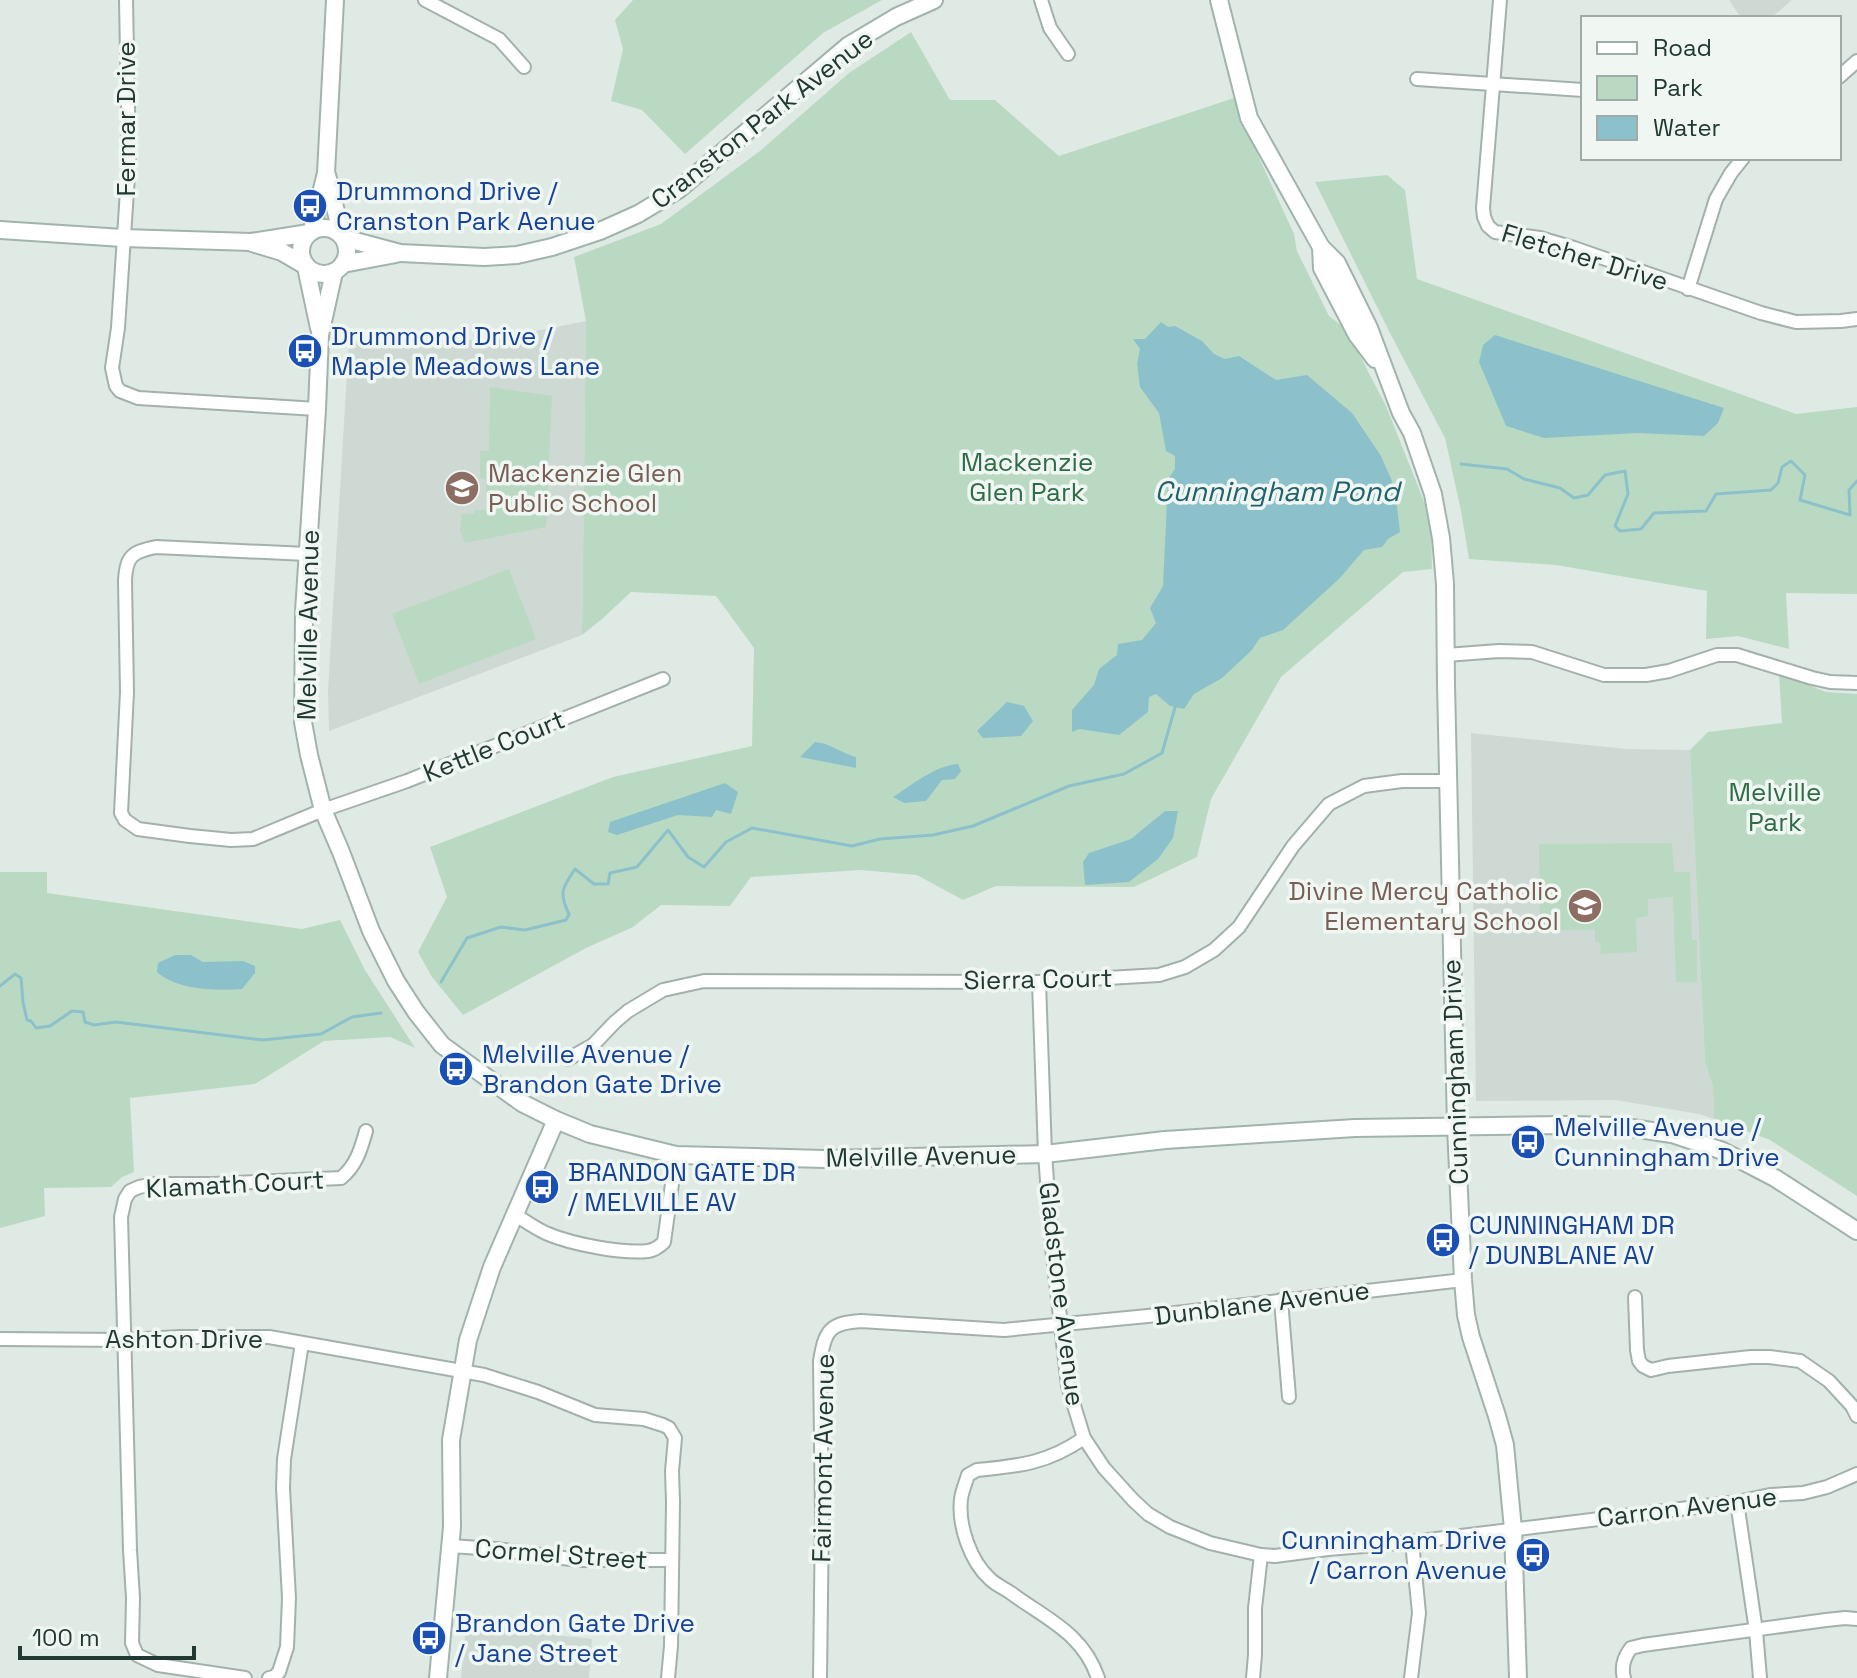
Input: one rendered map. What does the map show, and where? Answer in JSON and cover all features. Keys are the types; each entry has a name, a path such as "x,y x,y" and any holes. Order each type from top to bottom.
{"street":[{"name":"Fermar Drive","path":"126,0 129,160 118,328 112,368 116,386 120,391 138,398 317,409"},
{"path":"311,232 326,173 335,0"},
{"path":"425,0 499,39 524,67"},
{"name":"Cranston Park Avenue","path":"343,237 400,253 484,257 517,255 600,231 638,214 678,190 849,45 896,17 934,0"},
{"path":"1041,0 1050,28 1068,54"},
{"name":"Cunningham Drive","path":"1219,0 1249,118 1321,247 1322,268 1357,335 1385,374 1412,433 1433,494 1441,538 1445,584 1456,1126 1463,1280 1471,1337 1505,1445 1513,1529 1518,1678"},
{"name":"Fletcher Drive","path":"1500,0 1483,208 1488,226 1495,232 1540,238 1574,248 1688,289 1796,322 1857,319"},
{"path":"1841,75 1857,61"},
{"path":"1417,79 1581,90"},
{"path":"1688,289 1716,199 1741,160"},
{"path":"251,242 282,252 320,274 339,268 347,251 326,173"},
{"path":"306,266 300,252 301,243 311,232 320,227 329,228 343,237"},
{"path":"0,230 251,242 311,232"},
{"name":"Cranston Park Avenue","path":"339,268 400,253"},
{"name":"Melville Avenue","path":"306,266 320,335"},
{"name":"Melville Avenue","path":"339,268 320,335 307,554 303,722 323,810 371,931 396,981 442,1045 522,1103 590,1134 676,1155 824,1159 1045,1154 1165,1140 1355,1128 1618,1126 1672,1134 1723,1151 1775,1178 1857,1231"},
{"name":"Kettle Court","path":"307,554 156,547 142,550 128,560 125,581 127,692 121,813 138,829 231,840 253,839 663,679"},
{"path":"1446,655 1532,652 1604,675 1646,675 1717,655 1737,655 1812,678 1857,683"},
{"name":"Sierra Court","path":"568,1059 593,1045 615,1022 663,990 704,981 1039,982 1159,975 1185,967 1214,950 1239,927 1293,846 1329,804 1364,786 1402,781 1449,781"},
{"name":"Gladstone Avenue","path":"1039,982 1045,1154 1068,1386 1084,1438 1104,1468 1148,1514 1170,1527 1210,1543 1261,1555 1412,1542 1513,1529"},
{"path":"438,1678 452,1527 451,1440 461,1372 480,1300 556,1120"},
{"name":"Klamath Court","path":"125,1340 121,1217 130,1191 155,1184 341,1178 351,1170 366,1131"},
{"path":"515,1215 547,1234 574,1242 624,1250 657,1249 664,1242 676,1155"},
{"name":"Dunblane Avenue","path":"1061,1324 1463,1280"},
{"path":"1635,1297 1637,1350 1643,1366 1651,1370 1751,1357 1800,1361 1829,1381 1857,1416"},
{"path":"1281,1300 1289,1397"},
{"name":"Fairmont Avenue","path":"820,1678 820,1361 825,1338 832,1328 843,1322 1004,1330 1061,1324"},
{"name":"Ashton Drive","path":"0,1339 269,1337 484,1375 595,1415 644,1419 669,1428 675,1438 672,1560"},
{"path":"125,1340 132,1643 137,1655 158,1665 245,1678"},
{"path":"269,1678 279,1672 287,1647 289,1598 284,1459 302,1343"},
{"path":"1084,1438 1062,1453 1037,1462 977,1470 968,1475 961,1509 970,1550 984,1572 1026,1605 1070,1633 1098,1678"},
{"name":"Carron Avenue","path":"1513,1529 1803,1493 1857,1474"},
{"path":"1737,1502 1760,1678"},
{"path":"1411,1678 1419,1613 1412,1542"},
{"name":"Cormel Street","path":"450,1546 578,1560 672,1560"},
{"path":"1253,1678 1255,1608 1261,1555"},
{"path":"668,1678 672,1560"},
{"path":"1624,1678 1624,1659 1631,1648 1826,1620 1857,1619"}],"shaded area":[{"path":"1729,0 1792,0 1773,16 1740,16"},
{"name":"Mackenzie Glen Public School","path":"586,321 582,635 329,731 328,690 349,340 491,340"},
{"name":"Divine Mercy Catholic Elementary School","path":"1471,733 1627,749 1690,750 1705,1062 1713,1087 1714,1119 1615,1100 1476,1101"},
{"path":"466,1625 592,1639 589,1678 461,1678"}],"green space":[{"path":"633,0 882,0 823,33 685,154 642,110 611,101 623,49 615,20"},
{"name":"Mackenzie Glen Park","path":"911,32 950,100 995,100 1059,156 1234,98 1294,234 1297,251 1329,316 1346,329 1386,406 1431,519 1432,569 1403,572 1281,677 1211,799 1197,857 1134,887 996,886 963,900 917,875 861,870 751,877 730,906 661,905 633,927 586,948 463,1015 432,977 418,952 447,897 430,847 613,777 752,746 754,648 716,596 631,592 582,635 586,321 574,257 661,224 760,151 849,73"},
{"path":"1387,175 1405,190 1417,279 1796,414 1857,407 1857,594 1786,593 1789,649 1738,636 1706,639 1707,591 1556,565 1469,559 1445,438 1315,182"},
{"path":"490,387 552,396 546,527 465,543 460,531 462,514 486,510 486,479 480,478 480,451 489,450"},
{"path":"509,569 536,639 419,684 392,614"},
{"name":"Melville Park","path":"1779,673 1826,692 1857,694 1857,1196 1770,1140 1714,1119 1713,1087 1705,1062 1690,750 1708,732 1782,723"},
{"path":"1672,843 1674,872 1690,872 1692,940 1697,940 1697,982 1676,982 1673,897 1648,899 1648,916 1636,918 1637,952 1600,954 1601,943 1595,942 1595,930 1540,930 1539,844"},
{"path":"0,872 47,872 47,893 302,929 340,920 365,970 415,1048 390,1037 324,1041 255,1084 130,1098 134,1172 111,1187 44,1188 45,1216 0,1228"}],"water":[{"name":"Cunningham Pond","path":"1161,322 1202,341 1214,354 1225,359 1239,356 1276,380 1307,375 1352,413 1381,456 1392,481 1400,532 1382,547 1364,550 1339,579 1283,630 1260,638 1251,651 1222,678 1194,694 1184,709 1170,706 1156,694 1149,697 1148,712 1119,735 1079,729 1072,732 1072,710 1094,685 1099,669 1117,655 1118,644 1142,640 1156,623 1150,608 1163,586 1168,479 1175,469 1175,456 1166,451 1159,413 1140,387 1137,364 1140,349 1133,339 1145,339"},
{"path":"1495,335 1724,408 1718,423 1704,436 1638,433 1544,438 1506,426 1479,362 1483,345"},
{"path":"1007,702 1024,706 1033,721 1021,736 983,738 977,731"},
{"path":"815,742 856,757 856,768 800,757"},
{"path":"958,764 961,771 955,779 942,780 926,801 904,803 893,797 932,772"},
{"path":"725,783 738,792 731,814 716,810 712,817 678,815 617,835 608,832 610,822"},
{"path":"1165,811 1178,811 1173,838 1158,859 1129,882 1085,885 1083,862 1089,853 1131,839"},
{"path":"175,955 191,955 203,962 243,961 255,966 255,973 242,989 186,986 157,972 158,963"}],"waterway":[{"path":"1461,464 1507,469 1524,479 1560,488 1574,498 1588,495 1605,475 1625,471 1628,494 1615,526 1620,531 1641,529 1654,513 1706,511 1716,494 1771,490 1778,483 1782,467 1791,461 1805,475 1800,500 1850,515 1849,490 1857,481"},
{"path":"441,982 467,938 501,927 525,930 566,920 569,914 563,890 575,869 594,884 608,884 610,873 637,867 668,830 688,857 704,867 726,842 752,828 852,846 973,826 1069,786 1124,774 1162,753 1176,704"},
{"path":"0,986 15,974 21,978 27,1020 36,1028 50,1026 72,1011 83,1012 85,1022 94,1025 116,1022 263,1040 321,1034 352,1017 381,1013"}],"place":[{"name":"Drummond Drive / Cranston Park Aenue","path":"310,206"},
{"name":"Drummond Drive / Maple Meadows Lane","path":"305,351"},
{"name":"Mackenzie Glen Public School","path":"462,488"},
{"name":"Divine Mercy Catholic Elementary School","path":"1585,906"},
{"name":"Melville Avenue / Brandon Gate Drive","path":"456,1069"},
{"name":"Melville Avenue / Cunningham Drive","path":"1528,1142"},
{"name":"BRANDON GATE DR / MELVILLE AV","path":"542,1187"},
{"name":"CUNNINGHAM DR / DUNBLANE AV","path":"1443,1240"},
{"name":"Cunningham Drive / Carron Avenue","path":"1533,1555"},
{"name":"Brandon Gate Drive / Jane Street","path":"429,1638"}]}
